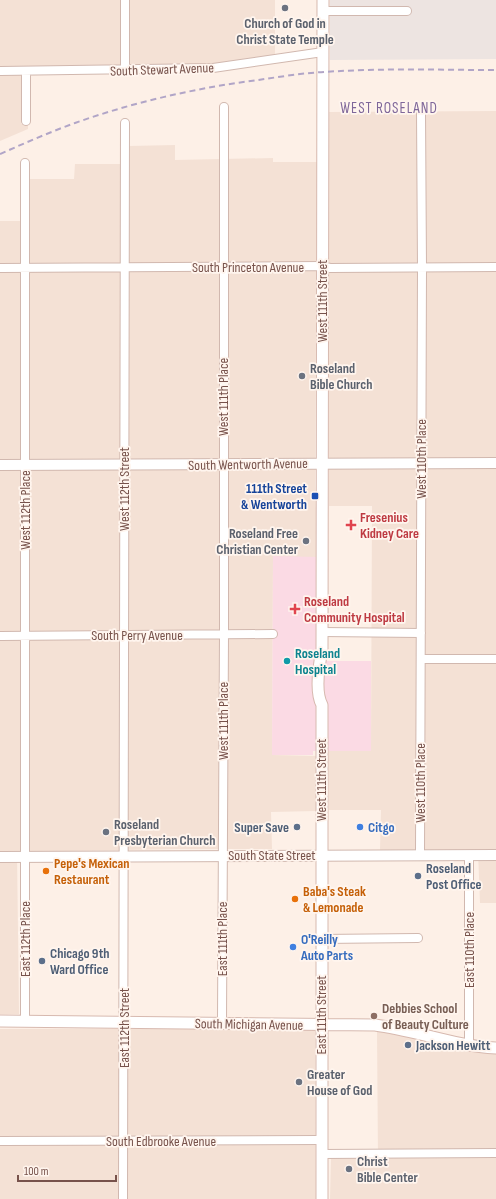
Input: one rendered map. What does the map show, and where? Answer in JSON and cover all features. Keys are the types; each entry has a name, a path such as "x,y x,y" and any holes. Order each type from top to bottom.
{"main road":[{"name":"West 111th Street","path":"321,855 322,705 319,701 318,665 322,650 323,6"},
{"name":"East 111th Street","path":"321,855 322,1199"},
{"name":"South Michigan Avenue","path":"0,1021 375,1025 469,1045 496,1048"}],"street":[{"path":"125,0 125,70"},
{"path":"323,6 406,11"},
{"name":"South Stewart Avenue","path":"0,71 213,68 323,52"},
{"path":"26,71 26,121"},
{"name":"West 111th Place","path":"223,856 224,107"},
{"name":"West 110th Place","path":"420,855 422,112"},
{"name":"West 112th Street","path":"124,856 125,123"},
{"name":"West 112th Place","path":"25,163 25,857"},
{"name":"South Princeton Avenue","path":"0,268 322,266 330,268 496,268"},
{"name":"South Wentworth Avenue","path":"0,465 496,463"},
{"path":"322,632 421,633"},
{"name":"South Perry Avenue","path":"0,636 273,634"},
{"path":"421,659 496,659"},
{"name":"East 110th Place","path":"469,855 469,1045"},
{"name":"South State Street","path":"0,857 496,855"},
{"name":"East 112th Street","path":"123,1199 124,856"},
{"name":"East 111th Place","path":"222,1023 223,856"},
{"name":"East 112th Place","path":"25,857 25,1022"},
{"path":"322,939 418,938"},
{"name":"South Edbrooke Avenue","path":"0,1141 321,1140"},
{"path":"322,1154 496,1153"}],"shaded area":[{"path":"0,0 275,0 275,56 246,61 209,64 22,67 21,124 28,124 28,129 0,141"},
{"path":"330,0 496,0 496,59 330,60"},
{"path":"496,111 496,903 480,903 478,851 380,850 381,810 329,810 328,751 371,751 372,506 329,506 329,112"},
{"path":"175,145 175,160 273,158 273,162 317,162 315,485 318,557 273,557 272,755 317,756 316,811 271,812 272,849 17,852 19,1014 0,1014 0,221 30,221 30,179 74,179 75,164 129,164 129,146"},
{"name":"Roseland Community Hospital","path":"273,556 318,557 317,661 371,661 371,751 313,751 313,755 272,755"},
{"path":"315,1028 316,1199 0,1199 0,1029"},
{"path":"377,1031 475,1050 496,1052 496,1199 330,1199 331,1158 378,1159"}],"railway":[{"path":"0,154 56,130 97,115 142,102 235,83 324,72 388,70 496,70"}],"place":[{"name":"Church of God in Christ State Temple","path":"285,8"},
{"name":"Roseland Bible Church","path":"302,376"},
{"name":"111th Street & Wentworth","path":"315,496"},
{"name":"Fresenius Kidney Care","path":"351,525"},
{"name":"Roseland Free Christian Center","path":"306,541"},
{"name":"Roseland Community Hospital","path":"295,609"},
{"name":"Roseland Hospital","path":"287,661"},
{"name":"Super Save","path":"297,827"},
{"name":"Citgo","path":"360,827"},
{"name":"Roseland Presbyterian Church","path":"106,832"},
{"name":"Pepe's Mexican Restaurant","path":"46,871"},
{"name":"Roseland Post Office","path":"418,876"},
{"name":"Baba's Steak & Lemonade","path":"295,899"},
{"name":"O'Reilly Auto Parts","path":"293,947"},
{"name":"Chicago 9th Ward Office","path":"42,961"},
{"name":"Debbies School of Beauty Culture","path":"374,1016"},
{"name":"Jackson Hewitt","path":"408,1045"},
{"name":"Greater House of God","path":"299,1082"},
{"name":"Christ Bible Center","path":"349,1169"}],"district":[{"name":"WEST ROSELAND","path":"389,108"}]}
